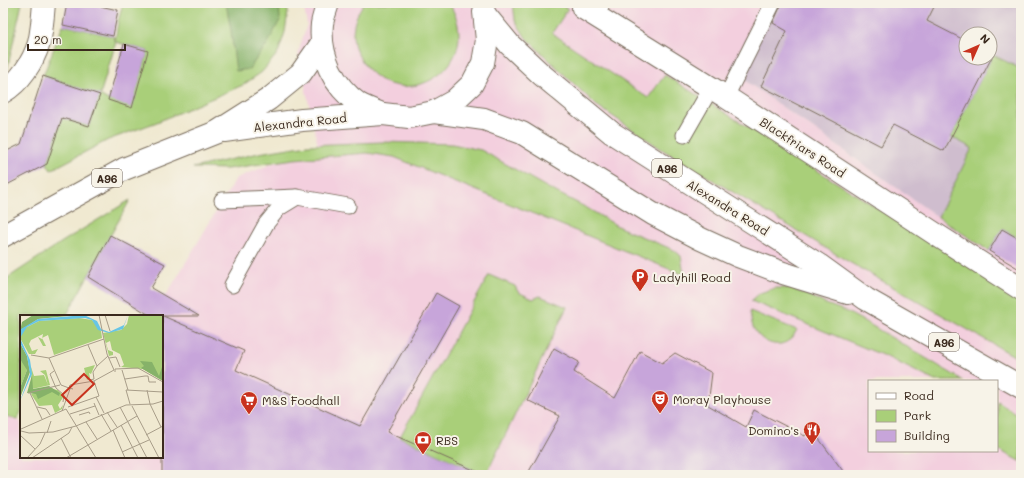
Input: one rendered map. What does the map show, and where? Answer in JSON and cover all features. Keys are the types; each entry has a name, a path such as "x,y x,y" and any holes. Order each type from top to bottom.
{"main road":[{"path":"3,92 19,80 30,63 39,43 44,3"},
{"name":"Blackfriars Road","path":"594,9 718,93 1021,289"},
{"name":"Alexandra Road","path":"217,132 302,120 383,114 408,117 434,112 454,101 472,84 483,63 487,40 484,10"},
{"name":"Alexandra Road","path":"484,10 510,45 542,75 612,133 819,265 866,299 1021,386"},
{"name":"Alexandra Road","path":"322,18 328,66 341,88 360,104 383,114"},
{"name":"Alexandra Road","path":"3,236 124,169 217,132 269,99 301,73 322,18"},
{"name":"Alexandra Road","path":"434,112 484,119 522,133 653,214 701,239 738,256 783,273 866,299"}],"lane":[{"path":"684,135 718,93 773,3"},
{"path":"232,286 266,224 279,208 297,197"},
{"path":"222,200 297,197 348,206"}],"shaded area":[{"path":"303,3 764,3 730,70 961,233 1021,167 1021,475 3,475 3,415 20,422 20,458 163,458 163,315 155,315 236,178 318,146 298,53 307,24"},
{"path":"764,3 1021,3 1021,69 998,58 998,26 958,26 958,66 987,66 951,136 973,147 938,217 730,70"}],"green space":[{"path":"3,3 22,3 7,70 3,72"},
{"path":"123,3 287,3 288,12 285,32 278,53 262,72 243,85 157,122 108,140 51,170 47,164 62,118 89,126 99,95 43,76 63,25 113,36 115,41","holes":["116,42 148,51 132,105 108,100 100,95"]},
{"path":"226,3 279,3 280,20 268,43 249,69 236,71"},
{"path":"364,3 449,3 458,28 457,49 447,67 431,80 411,86 391,84 372,73 357,52 353,40 355,20"},
{"path":"513,3 558,3 568,9 552,33 648,98 665,75 1021,298 1021,360 849,262 663,150 596,105 526,38 515,20"},
{"path":"998,58 1021,69 1021,240 1002,229 989,251 938,217 972,148 951,137 987,66 998,66"},
{"path":"382,142 452,144 481,150 619,227 674,250 681,256 684,275 394,157 367,153 294,159 227,169 193,168 259,153 308,145"},
{"path":"130,200 67,315 20,315 20,414 17,420 3,415 3,281"},
{"path":"489,275 515,286 518,292 533,299 540,296 567,307 486,475 484,475 400,437"},
{"path":"775,288 790,288 845,311 962,380 933,380 887,357 751,301 760,293"},
{"path":"750,311 797,330 792,338 787,342 781,344 770,343 760,337 756,332 752,325"},
{"path":"998,402 1021,417 1021,462 998,450"}],"building":[{"path":"67,3 86,3 118,10 113,36 63,25"},
{"path":"782,3 936,3 927,21 958,37 958,66 987,66 944,151 893,125 881,146 804,106 804,108 761,86 787,31 773,23"},
{"path":"124,44 148,51 132,108 108,100"},
{"path":"43,76 100,95 89,126 62,118 47,164 3,187 3,153 21,144"},
{"path":"1002,229 1021,240 1021,270 989,251"},
{"path":"110,235 165,264 151,288 199,316 149,315 88,277"},
{"path":"436,293 459,306 387,432 485,475 162,475 163,316 244,351 236,370 360,426"},
{"path":"554,348 579,362 574,372 615,398 640,351 662,363 675,353 712,373 708,405 746,427 754,410 805,436 810,427 846,475 527,475 560,416 527,400"}],"place":[{"name":"Ladyhill Road","path":"640,292"},
{"name":"Moray Playhouse","path":"660,414"},
{"name":"M&S Foodhall","path":"249,415"},
{"name":"Domino's","path":"812,445"},
{"name":"RBS","path":"423,455"}]}
